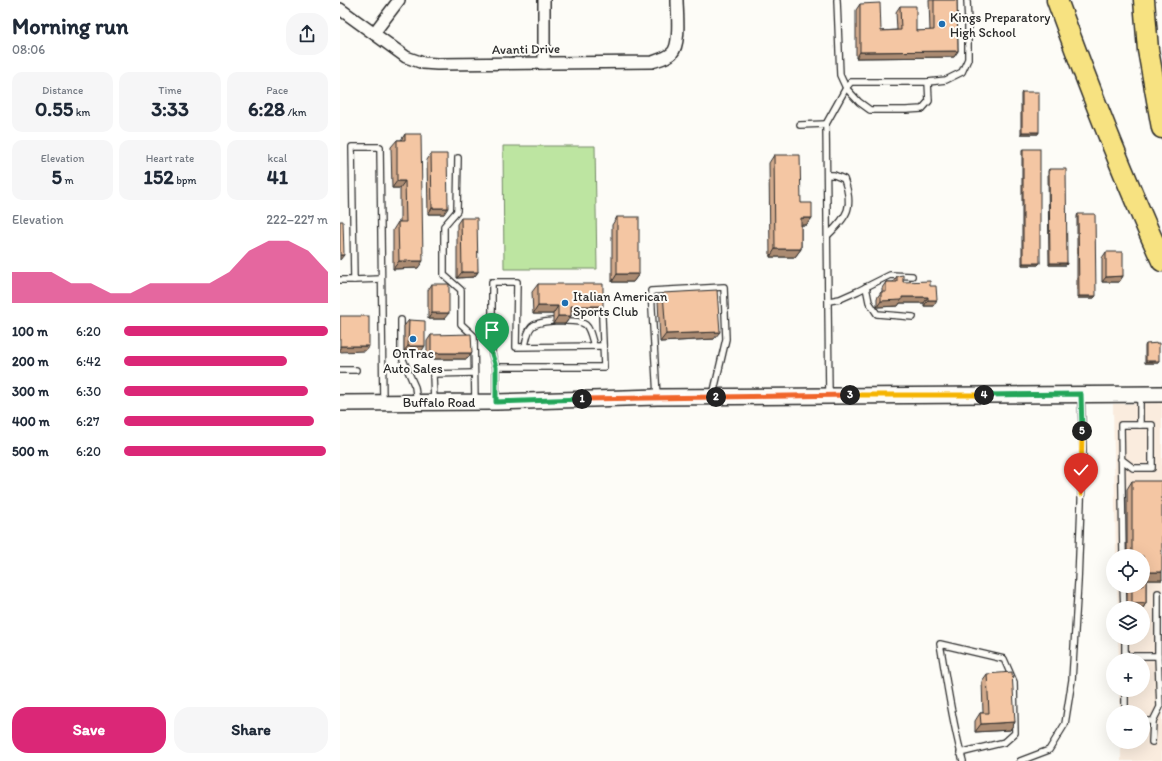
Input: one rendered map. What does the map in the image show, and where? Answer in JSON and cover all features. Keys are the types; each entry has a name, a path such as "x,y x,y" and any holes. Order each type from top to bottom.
{"highway":[{"path":"1057,0 1074,48 1140,213 1162,261"},
{"path":"1144,0 1148,50 1162,128"}],"main road":[{"name":"Buffalo Road","path":"340,403 496,402 657,397 1162,394"}],"street":[{"path":"374,33 399,0"},
{"path":"544,0 544,63"},
{"name":"Avanti Drive","path":"340,9 406,57 423,63 652,62 668,56 673,52 677,44 677,0"}],"lane":[{"path":"837,0 840,75 846,88 859,102 870,110 922,109 929,101 928,82"},
{"path":"829,396 826,124 846,88 851,82 928,82 946,80 962,72 968,59 967,0"},
{"path":"800,125 826,124"},
{"path":"354,280 352,147 380,147 383,402"},
{"path":"458,158 457,211 444,226 444,274 461,290 461,324 474,336 474,402"},
{"path":"827,175 834,175 844,179 849,194 848,210 841,222 828,235"},
{"path":"829,301 866,287 890,275 912,276"},
{"path":"340,280 382,279"},
{"path":"496,402 496,367 492,354 492,282 517,282 516,347 603,346"},
{"path":"657,397 651,291 724,287 726,339 712,397"},
{"path":"866,287 869,302 877,314 913,318"},
{"path":"496,367 604,367 602,317"},
{"path":"401,320 401,355 415,386 418,402"},
{"path":"525,346 528,330 532,326 537,322 552,321"},
{"path":"566,321 580,321 589,328 594,346"},
{"path":"340,370 356,370"},
{"path":"434,402 433,374 474,373"},
{"path":"1020,761 1049,750 1065,724 1072,680 1078,582 1083,450 1081,394"},
{"path":"1140,394 1140,425"},
{"path":"1121,460 1133,468 1152,468 1152,425 1121,425 1121,460 1123,549"},
{"path":"1152,742 1153,721 1161,708 1158,656 1158,593"},
{"path":"960,753 1005,742 1015,733 1014,682 1004,659 940,644 955,732 960,753 963,761"},
{"path":"1150,656 1158,656"}],"shaded area":[{"path":"1162,403 1162,761 1121,761 1121,749 1150,749 1150,705 1120,705 1119,697 1150,697 1150,653 1119,653 1118,645 1150,645 1150,601 1118,601 1117,593 1150,593 1150,549 1116,549 1113,404"}],"green space":[{"path":"503,146 595,146 597,269 504,269"}],"building":[{"name":"Kings Preparatory High School","path":"934,0 957,0 958,51 860,52 860,4 880,3 881,31 901,30 900,6 916,6 916,31 934,30"},
{"path":"1022,92 1039,92 1039,132 1022,132"},
{"path":"405,134 421,134 423,261 399,261 398,222 406,222 405,181 397,181 397,140 405,140"},
{"path":"1023,149 1040,149 1040,263 1023,263"},
{"path":"431,154 447,154 448,208 432,208"},
{"path":"774,155 800,155 801,203 812,203 812,218 801,218 801,249 775,249"},
{"path":"1049,169 1066,169 1067,263 1050,263"},
{"path":"1078,214 1095,214 1096,296 1079,296"},
{"path":"617,217 639,217 639,274 617,274"},
{"path":"461,218 477,218 478,272 462,272"},
{"path":"340,221 343,221 344,255 340,255"},
{"path":"1106,252 1123,252 1123,276 1106,277"},
{"path":"903,275 903,282 930,281 930,286 936,286 937,300 928,300 928,297 902,297 902,300 881,301 881,292 886,292 886,282 897,282 897,276"},
{"path":"432,284 449,284 449,313 432,313"},
{"name":"Italian American Sports Club","path":"538,284 603,284 603,306 571,306 571,316 558,316 558,306 538,306"},
{"path":"717,290 720,332 666,334 663,293"},
{"path":"340,316 369,316 369,346 340,346"},
{"path":"409,320 425,321 425,346 408,346"},
{"path":"471,334 472,353 431,353 431,335"},
{"path":"1159,343 1159,361 1146,361 1146,344"},
{"path":"1132,481 1162,481 1162,572 1150,572 1150,549 1132,549"},
{"path":"1132,593 1146,593 1146,601 1132,601"},
{"path":"1012,672 1015,722 981,724 980,713 989,713 987,674"}],"place":[{"name":"Kings Preparatory High School","path":"942,24"},
{"name":"Italian American Sports Club","path":"565,303"},
{"name":"OnTrac Auto Sales","path":"413,339"}],"route":[{"path":"492,354 496,367 496,402 657,397 1081,394 1083,450 1081,494"}]}
